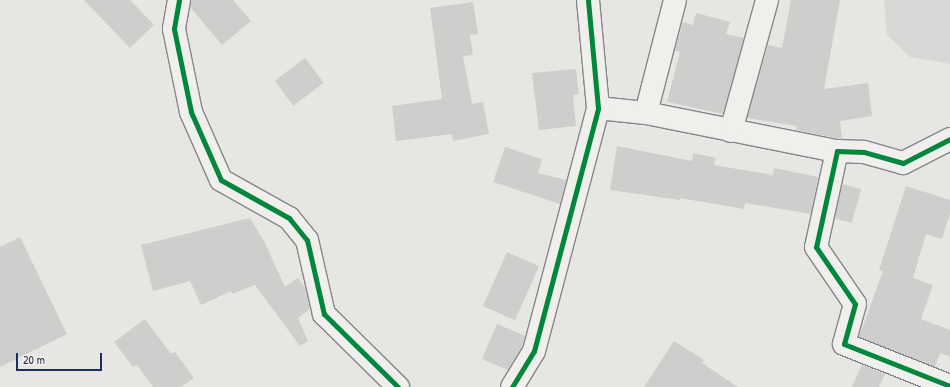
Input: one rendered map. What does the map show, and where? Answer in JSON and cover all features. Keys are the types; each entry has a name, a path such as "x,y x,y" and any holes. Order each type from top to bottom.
{"street":[{"path":"179,0 174,29 190,112 221,180 289,218 307,240 324,314 398,387"},
{"path":"512,387 534,351 598,108 588,0"},
{"path":"646,112 675,0"},
{"path":"731,131 768,0"},
{"path":"598,108 646,112 731,131 838,151 864,152 903,163 950,139"},
{"path":"838,151 816,247 855,304 844,344 950,386"}],"shaded area":[{"path":"884,0 950,0 950,64 910,57 887,35"}],"building":[{"path":"84,0 130,0 154,25 130,48"},
{"path":"191,0 233,0 251,21 222,45 190,7"},
{"path":"791,0 840,0 824,89 868,83 872,116 840,121 842,139 796,130 797,126 747,118 768,45 782,48"},
{"path":"473,2 478,34 470,35 473,55 463,56 472,104 483,102 489,134 453,141 452,134 396,141 392,106 442,99 430,8"},
{"path":"696,13 730,22 726,34 744,38 723,114 667,102 680,52 675,50 683,22 693,25"},
{"path":"305,58 324,83 293,106 275,81"},
{"path":"576,69 579,94 573,95 576,126 539,130 532,73"},
{"path":"617,146 692,161 693,153 716,158 714,165 773,175 774,168 818,177 811,214 745,203 744,209 680,198 680,200 610,190"},
{"path":"505,147 542,159 538,173 566,180 560,204 493,182"},
{"path":"843,184 861,189 852,223 833,218"},
{"path":"906,186 950,200 950,214 942,239 926,234 913,278 933,285 921,319 950,330 950,357 940,353 935,367 859,337 883,271 879,270"},
{"path":"250,218 264,241 285,287 298,278 305,288 310,309 298,318 308,341 300,346 255,285 232,294 231,291 201,305 190,281 153,291 141,245"},
{"path":"20,237 67,334 0,367 0,247"},
{"path":"507,252 539,266 515,320 483,306"},
{"path":"145,319 171,354 175,352 194,378 181,387 153,387 137,365 133,367 114,342"},
{"path":"497,324 525,336 521,348 508,370 482,359"},
{"path":"674,341 704,360 702,363 738,387 644,387"},
{"path":"862,365 885,374 879,387 852,387"}],"cycle path":[{"path":"179,0 174,29 191,112 221,180 289,218 307,240 324,314 398,387"},
{"path":"512,387 534,351 598,108 588,0"},
{"path":"950,139 903,163 864,152 837,151 816,247 855,304 844,344 950,386"}]}
